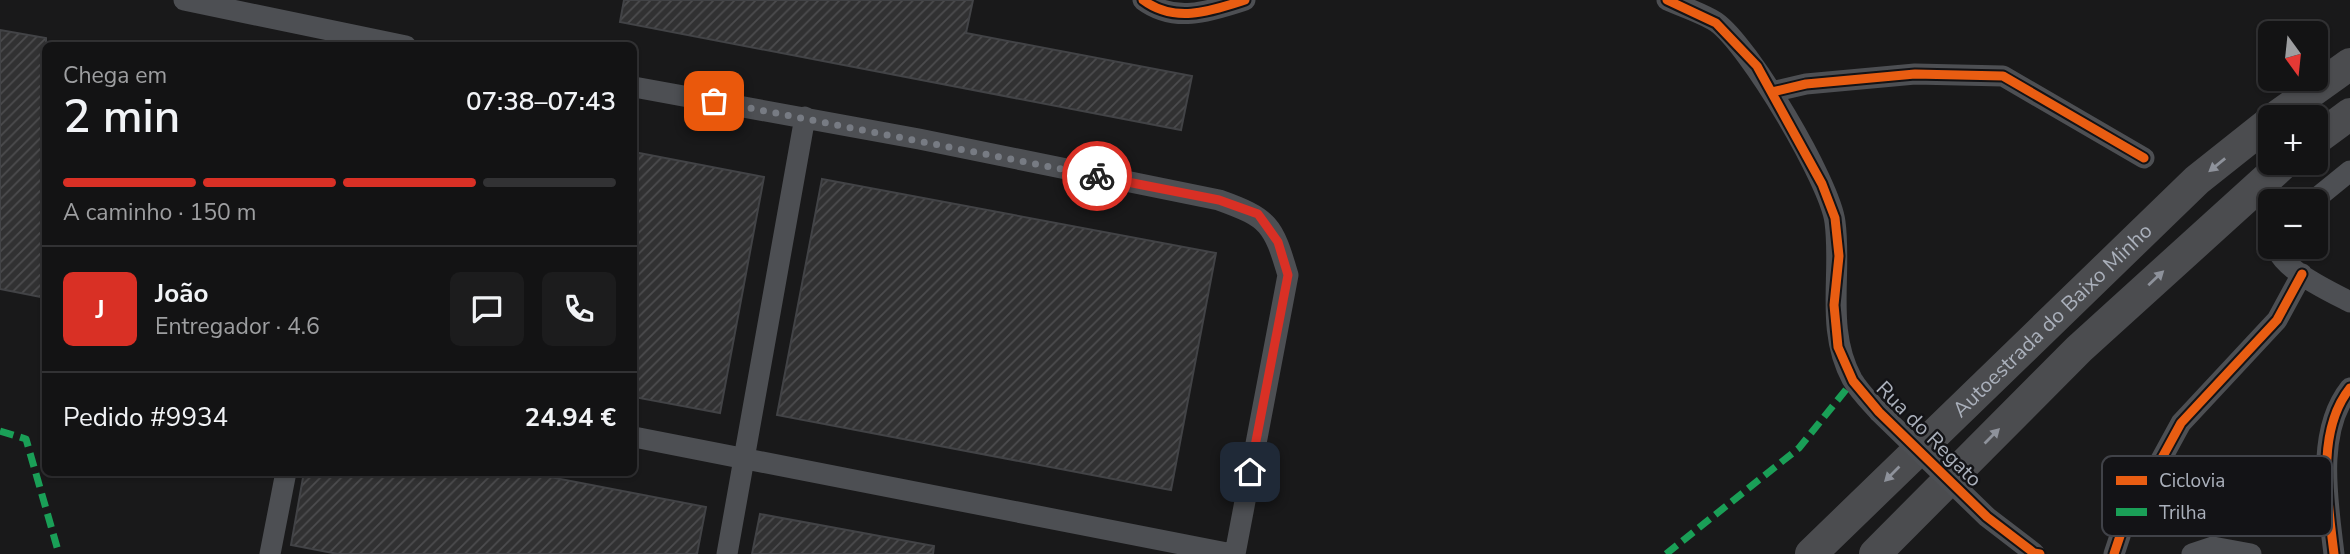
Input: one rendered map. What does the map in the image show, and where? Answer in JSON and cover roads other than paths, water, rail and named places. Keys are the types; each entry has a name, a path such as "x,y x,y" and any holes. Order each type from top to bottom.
{"highway":[{"path":"2293,105 2350,64"},
{"path":"2328,130 2350,114"},
{"name":"Autoestrada do Baixo Minho","path":"1811,554 2197,180 2258,132"},
{"name":"Autoestrada do Baixo Minho","path":"1875,554 2079,349 2271,175"}],"street":[{"path":"184,0 364,41"},
{"path":"1143,0 1154,8 1198,15 1245,0"},
{"name":"Rua do Regato","path":"1667,0 1716,23 1756,66 1822,184 1835,218 1839,256 1834,305 1838,347 1853,381 1879,412 1987,517 2037,553"},
{"path":"1772,92 1806,84 1914,74 2003,76 2144,158"},
{"path":"637,88 805,117 1219,200 1258,214 1278,242 1288,275 1233,554 637,438"},
{"path":"727,554 805,117"},
{"path":"2327,189 2350,170"},
{"path":"2283,259 2302,274 2350,302"},
{"path":"2162,456 2180,422 2277,320 2302,274"},
{"path":"2329,456 2333,415 2350,388"},
{"path":"270,554 285,476"},
{"path":"2114,554 2120,536"},
{"path":"2332,536 2334,554"},
{"path":"2192,554 2213,547 2251,554"}]}
